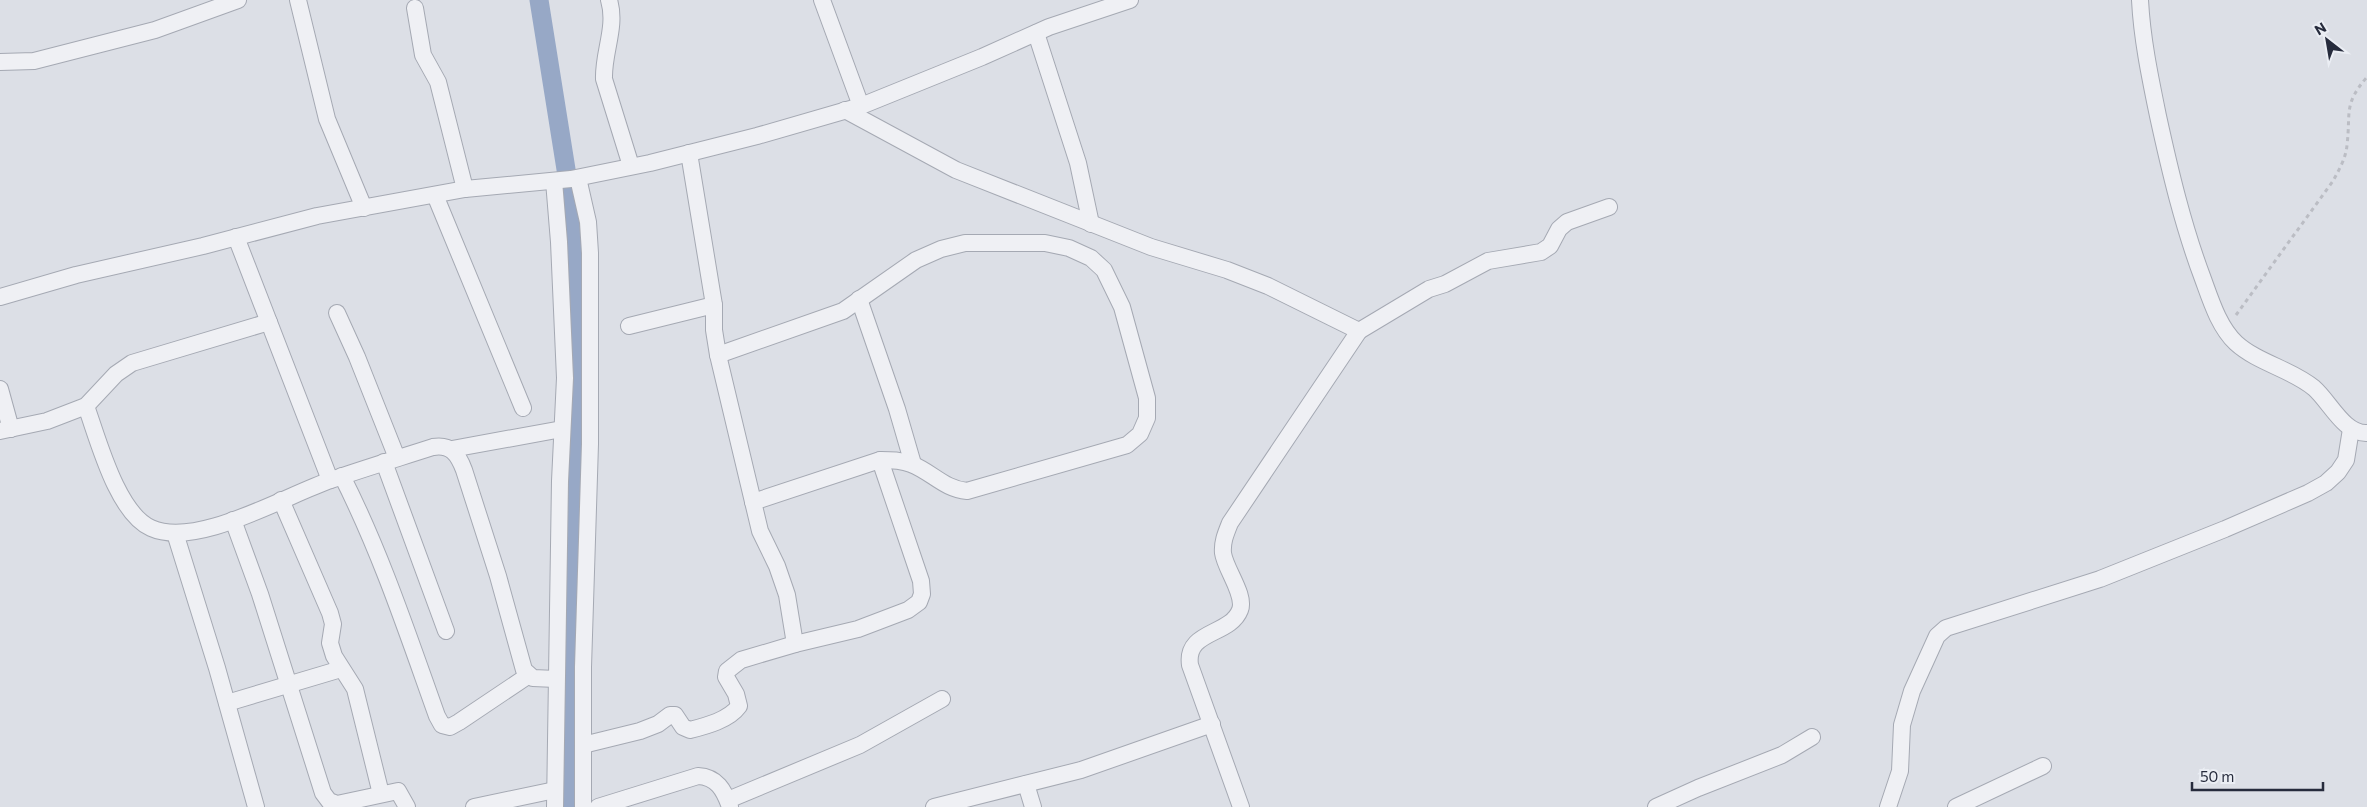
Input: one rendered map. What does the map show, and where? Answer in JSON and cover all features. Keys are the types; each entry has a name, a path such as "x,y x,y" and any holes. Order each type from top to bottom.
{"street":[{"path":"0,62 19,63 44,59 155,30 238,0"},
{"path":"298,0 327,119 364,208"},
{"path":"609,0 612,10 612,28 603,65 604,79 631,166"},
{"path":"822,0 853,108 956,170 1151,247 1227,270 1268,286 1358,331"},
{"path":"0,297 76,275 317,216 465,189 566,180 689,153 853,108 982,58 1080,15 1130,0"},
{"path":"2140,0 2142,27 2153,89 2186,234 2225,330 2236,343 2314,388 2351,429 2361,434 2367,433"},
{"path":"415,8 423,54 438,82 465,189"},
{"path":"1036,33 1078,163 1091,224"},
{"path":"689,153 714,305 714,330 718,355 760,531 787,595 795,644"},
{"path":"555,807 556,679 565,378 559,242 566,180"},
{"path":"566,180 588,222 590,254 590,444 583,667 583,807"},
{"path":"435,195 523,408"},
{"path":"1241,807 1188,656 1191,648 1201,639 1237,618 1241,608 1240,596 1225,562 1223,539 1230,523 1358,331 1429,290 1445,284 1488,261 1541,252 1550,246 1559,229 1567,222 1609,207"},
{"path":"236,237 269,322 336,478 362,515 442,725 450,726 459,722 529,675"},
{"path":"718,355 826,319 843,311 916,260 941,249 965,243 1045,243 1069,248 1091,258 1104,270 1122,307 1147,398 1147,418 1140,434 1127,445 967,492 955,490 913,464 895,460 880,460 753,502"},
{"path":"859,299 897,409 913,464"},
{"path":"629,326 714,305"},
{"path":"337,313 357,357 446,631"},
{"path":"0,389 6,430 61,417 86,406 116,374 132,363 269,322"},
{"path":"86,406 117,491 131,511 150,528 175,533 199,531 233,520 336,478 433,447 443,446 452,450 459,457 464,470 498,576 524,670 529,675 540,680 556,679"},
{"path":"452,450 562,429"},
{"path":"1888,807 1900,771 1902,725 1912,691 1934,641 1946,628 2108,576 2308,493 2326,483 2338,472 2346,460 2351,429"},
{"path":"583,745 649,728 670,715 675,716 683,727 690,730 720,720 735,711 739,706 736,694 726,677 727,671 741,660 795,644 858,629 908,610 920,602 922,594 921,581 880,460"},
{"path":"281,500 330,613 333,624 330,643 341,669 350,678 355,689 381,794"},
{"path":"233,520 260,594 323,793 328,801 337,804 398,791 407,807"},
{"path":"175,533 227,702 256,807"},
{"path":"227,702 341,669"},
{"path":"598,807 698,776 713,779 729,804 860,745 942,699"},
{"path":"939,806 1081,770 1212,724"},
{"path":"1656,807 1706,784 1782,755 1812,737"},
{"path":"1956,807 2043,766"},
{"path":"1026,784 1033,807"},
{"path":"474,807 555,790"}],"path":[{"path":"2225,330 2333,181 2347,145 2348,113 2352,96 2367,77"}],"waterway":[{"path":"539,0 576,232 578,355 571,590 570,807"}]}
